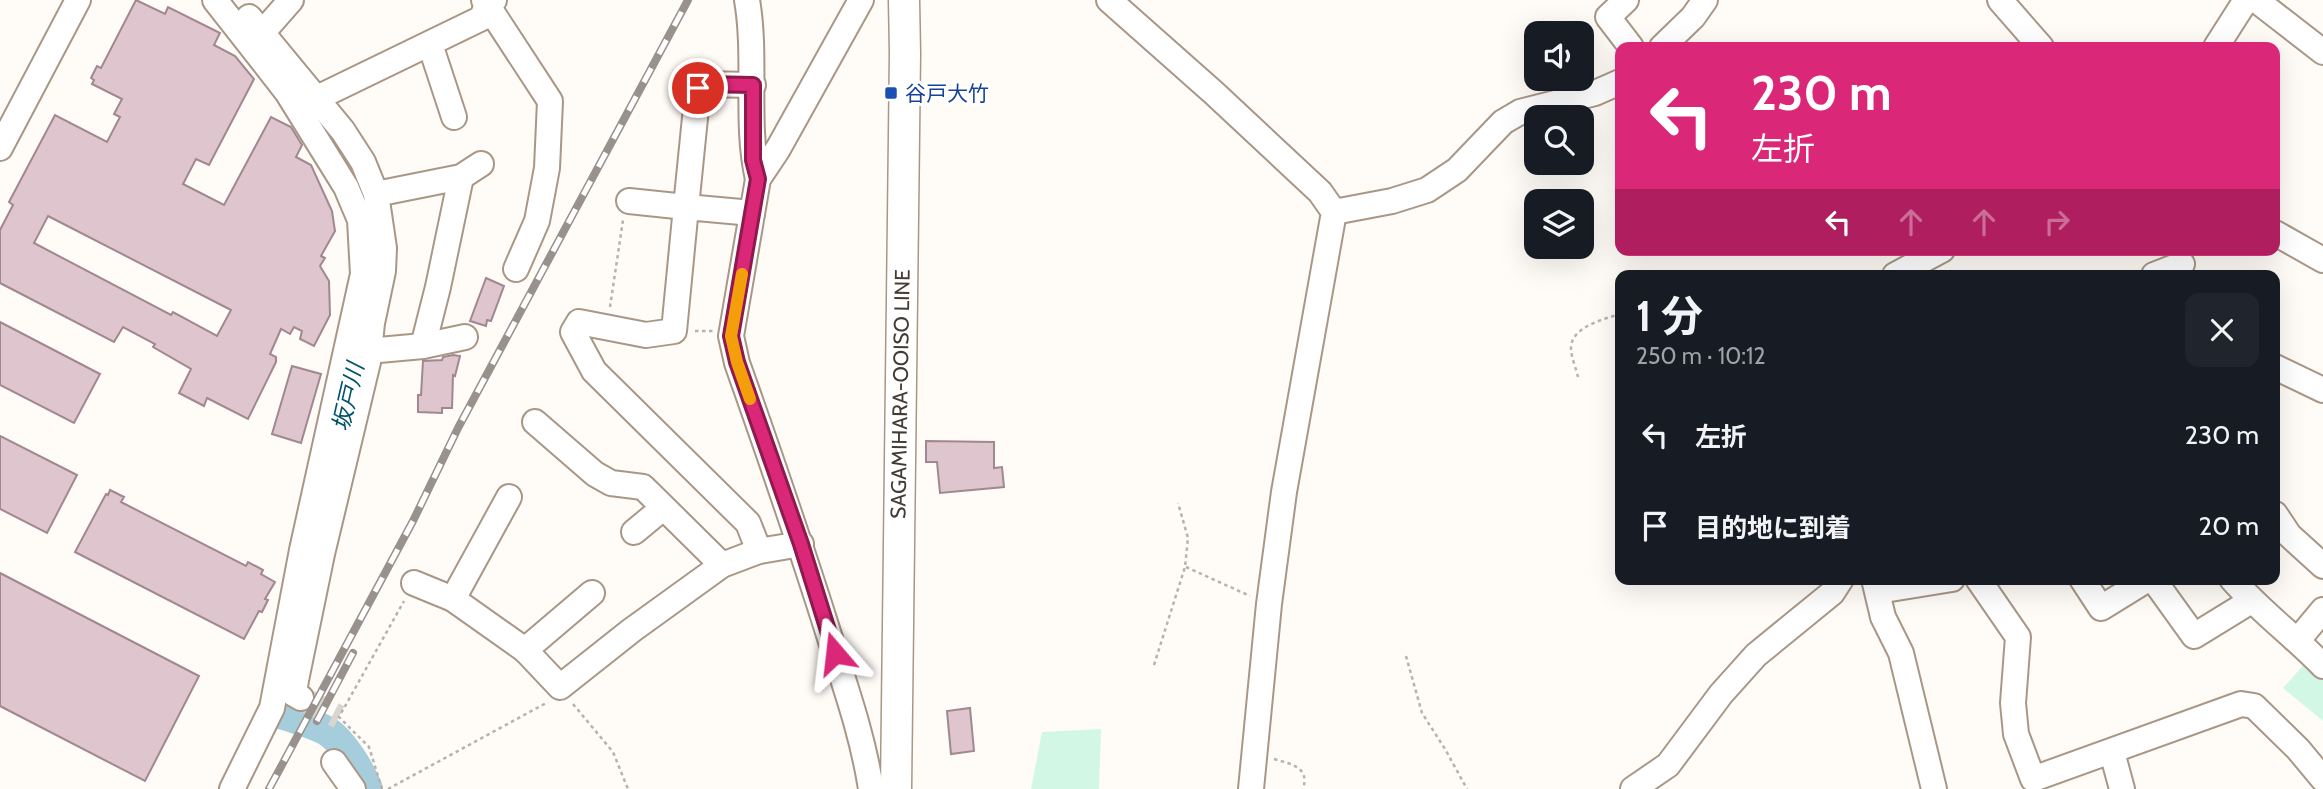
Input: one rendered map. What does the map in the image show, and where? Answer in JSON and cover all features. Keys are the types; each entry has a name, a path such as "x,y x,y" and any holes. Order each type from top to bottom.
{"main road":[{"name":"SAGAMIHARA-OOISO LINE","path":"896,789 904,0"}],"street":[{"path":"0,149 78,0"},
{"path":"215,0 287,92 346,187 360,220 363,274 312,552 294,694 301,698"},
{"path":"232,789 272,708 312,552 368,362 383,271 383,236 376,194 363,162 317,98 235,0"},
{"path":"262,33 291,0"},
{"path":"747,0 753,85 753,160 758,179"},
{"path":"861,0 778,149 758,179 731,336 737,362 801,544 865,753 871,789"},
{"path":"1109,0 1320,192 1334,212 1284,492 1269,604 1251,789"},
{"path":"1626,0 1608,17 1627,42"},
{"path":"1667,42 1693,17 1705,0"},
{"path":"2000,0 2036,42"},
{"path":"2219,42 2246,0"},
{"path":"2256,0 2319,43"},
{"path":"317,98 482,18 489,1"},
{"path":"489,1 550,101 547,168 537,221 516,269"},
{"path":"430,44 454,117"},
{"path":"753,85 702,84 698,88 674,331 646,335 579,322 573,332 594,371 748,523 759,551"},
{"path":"1334,212 1392,201 1427,190 1457,170 1503,122 1520,112 1595,93 1615,84"},
{"path":"376,194 471,171 423,346"},
{"path":"629,201 752,213"},
{"path":"2280,236 2323,260"},
{"path":"1904,270 1931,256"},
{"path":"2168,270 2187,263"},
{"path":"368,351 423,346 465,337"},
{"path":"2280,369 2323,390"},
{"path":"536,432 595,474 605,488 643,487 722,565"},
{"path":"453,599 509,497"},
{"path":"634,532 663,508"},
{"path":"2280,522 2289,535 2323,566"},
{"path":"414,583 453,599 526,650 562,690 632,630 722,565 759,551 801,544"},
{"path":"1633,789 1668,765 1721,694 1756,655 1832,593 1837,585"},
{"path":"1876,585 1883,617 1901,653 1934,789"},
{"path":"1982,585 2018,637 2013,703 2016,734 2033,779 2241,704 2254,706 2298,749 2323,782 2319,789"},
{"path":"2086,585 2101,608 2140,585"},
{"path":"2155,585 2194,636 2251,601"},
{"path":"2237,585 2251,601 2298,640 2323,666"},
{"path":"526,650 592,593"},
{"path":"2298,640 2323,610"},
{"path":"2112,752 2122,789"},
{"path":"334,762 353,789"}],"path":[{"path":"607,327 625,203 629,201"},
{"path":"1578,377 1570,347 1575,335 1588,326 1615,316"},
{"path":"674,331 732,331"},
{"path":"1154,665 1185,567 1188,538 1178,503"},
{"path":"1185,567 1269,604"},
{"path":"382,789 369,747 339,717 414,583"},
{"path":"1406,656 1422,713 1466,789"},
{"path":"388,789 562,690 613,752 628,789"},
{"path":"1254,753 1295,765 1305,777 1303,789"}],"green space":[{"path":"2308,660 2323,675 2323,721 2283,688"},
{"path":"1101,729 1099,789 1031,789 1042,732"}],"building":[{"path":"136,0 165,14 168,7 220,33 214,45 235,56 254,79 209,165 196,159 183,184 224,205 271,117 291,127 302,145 296,157 311,165 332,211 335,231 321,256 325,258 320,266 329,281 330,315 314,346 300,339 302,331 294,327 290,334 281,329 270,354 276,357 276,362 248,419 207,398 204,406 179,393 191,369 153,347 155,344 123,327 114,342 0,283 0,230 13,205 9,202 55,115 107,142 120,117 114,114 122,99 92,84 94,80 91,78 97,66 101,68","holes":["48,216 231,310 217,336 173,312 171,315 34,243"]},
{"path":"486,278 504,286 491,321 487,320 486,326 470,321"},
{"path":"0,322 100,374 74,423 0,385"},
{"path":"460,356 455,376 453,375 452,408 442,408 442,413 418,412 423,361 442,360 443,357"},
{"path":"292,366 321,374 301,443 272,434"},
{"path":"0,436 77,475 47,533 0,509"},
{"path":"926,441 994,442 994,468 1002,467 1004,487 940,493 937,462 926,462"},
{"path":"110,490 124,497 121,502 246,566 248,562 263,570 261,574 275,582 265,599 268,600 262,612 259,611 244,639 75,552"},
{"path":"0,573 199,676 145,781 0,706"},
{"path":"970,708 974,751 951,754 947,711"}],"waterway":[{"name":"坂戸川","path":"285,678 278,713 314,725 331,734 350,756 368,789"}],"tunnel":[{"path":"301,698 339,717"}],"railway":[{"path":"269,789 413,521 458,428 688,0"},
{"path":"317,721 353,653"}],"slow traffic":[{"path":"742,274 731,336 750,399"}],"place":[{"name":"谷戸大竹","path":"891,93"}],"route":[{"path":"698,88 702,84 753,85 753,160 758,179 731,336 737,362 801,544 835,653"}]}
